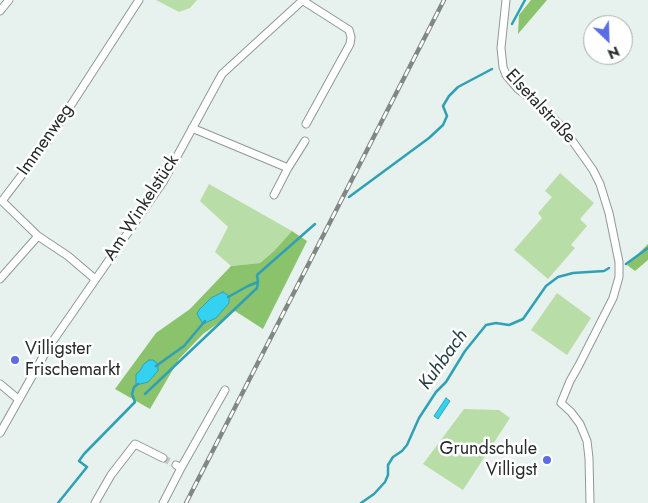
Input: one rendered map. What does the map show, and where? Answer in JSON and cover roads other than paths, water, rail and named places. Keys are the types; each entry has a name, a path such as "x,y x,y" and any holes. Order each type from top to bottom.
{"street":[{"path":"0,11 9,0"},
{"name":"Immenweg","path":"95,279 68,256 38,236 1,202 47,142 139,0"},
{"path":"302,0 349,30 351,38 350,44 306,124"},
{"name":"Am Winkelstück","path":"0,433 48,348 151,201 222,74 302,0"},
{"name":"Elsetalstraße","path":"506,0 502,48 503,67 506,74 518,89 545,110 564,129 593,170 600,184 609,213 619,262 619,277 613,298 570,381 561,403 580,424 587,442 590,503"},
{"path":"192,128 288,168"},
{"path":"274,195 288,168 306,141"},
{"path":"0,279 38,236"},
{"path":"0,384 18,399"},
{"path":"163,503 178,466 225,390"},
{"path":"95,503 111,475 135,444 163,458"}],"water":[{"path":"223,292 229,296 229,303 216,318 203,324 197,314 199,310 211,298"},
{"path":"149,360 153,360 158,364 158,371 148,382 136,385 136,374"},
{"path":"446,398 450,401 438,419 434,416"}],"waterway":[{"path":"512,24 525,0"},
{"path":"349,197 429,138 443,125 447,116 443,106 449,96 458,87 492,69"},
{"path":"228,297 258,282 257,275 315,224"},
{"name":"Kuhbach","path":"626,264 648,248"},
{"name":"Kuhbach","path":"361,503 374,494 385,482 388,475 388,465 393,457 407,445 419,418 436,392 446,382 465,351 486,325 496,323 509,325 523,319 546,286 558,277 573,273 604,271 609,268"},
{"path":"145,394 257,288 258,282"},
{"path":"156,366 184,346 205,321"},
{"path":"58,503 87,467 79,461 84,454 135,402 132,394 134,387 138,384"}],"tunnel":[{"path":"163,458 176,465"}],"railway":[{"path":"186,503 444,0"}],"place":[{"name":"Villigster Frischemarkt","path":"15,360"},
{"name":"Grundschule Villigst","path":"547,460"}]}
